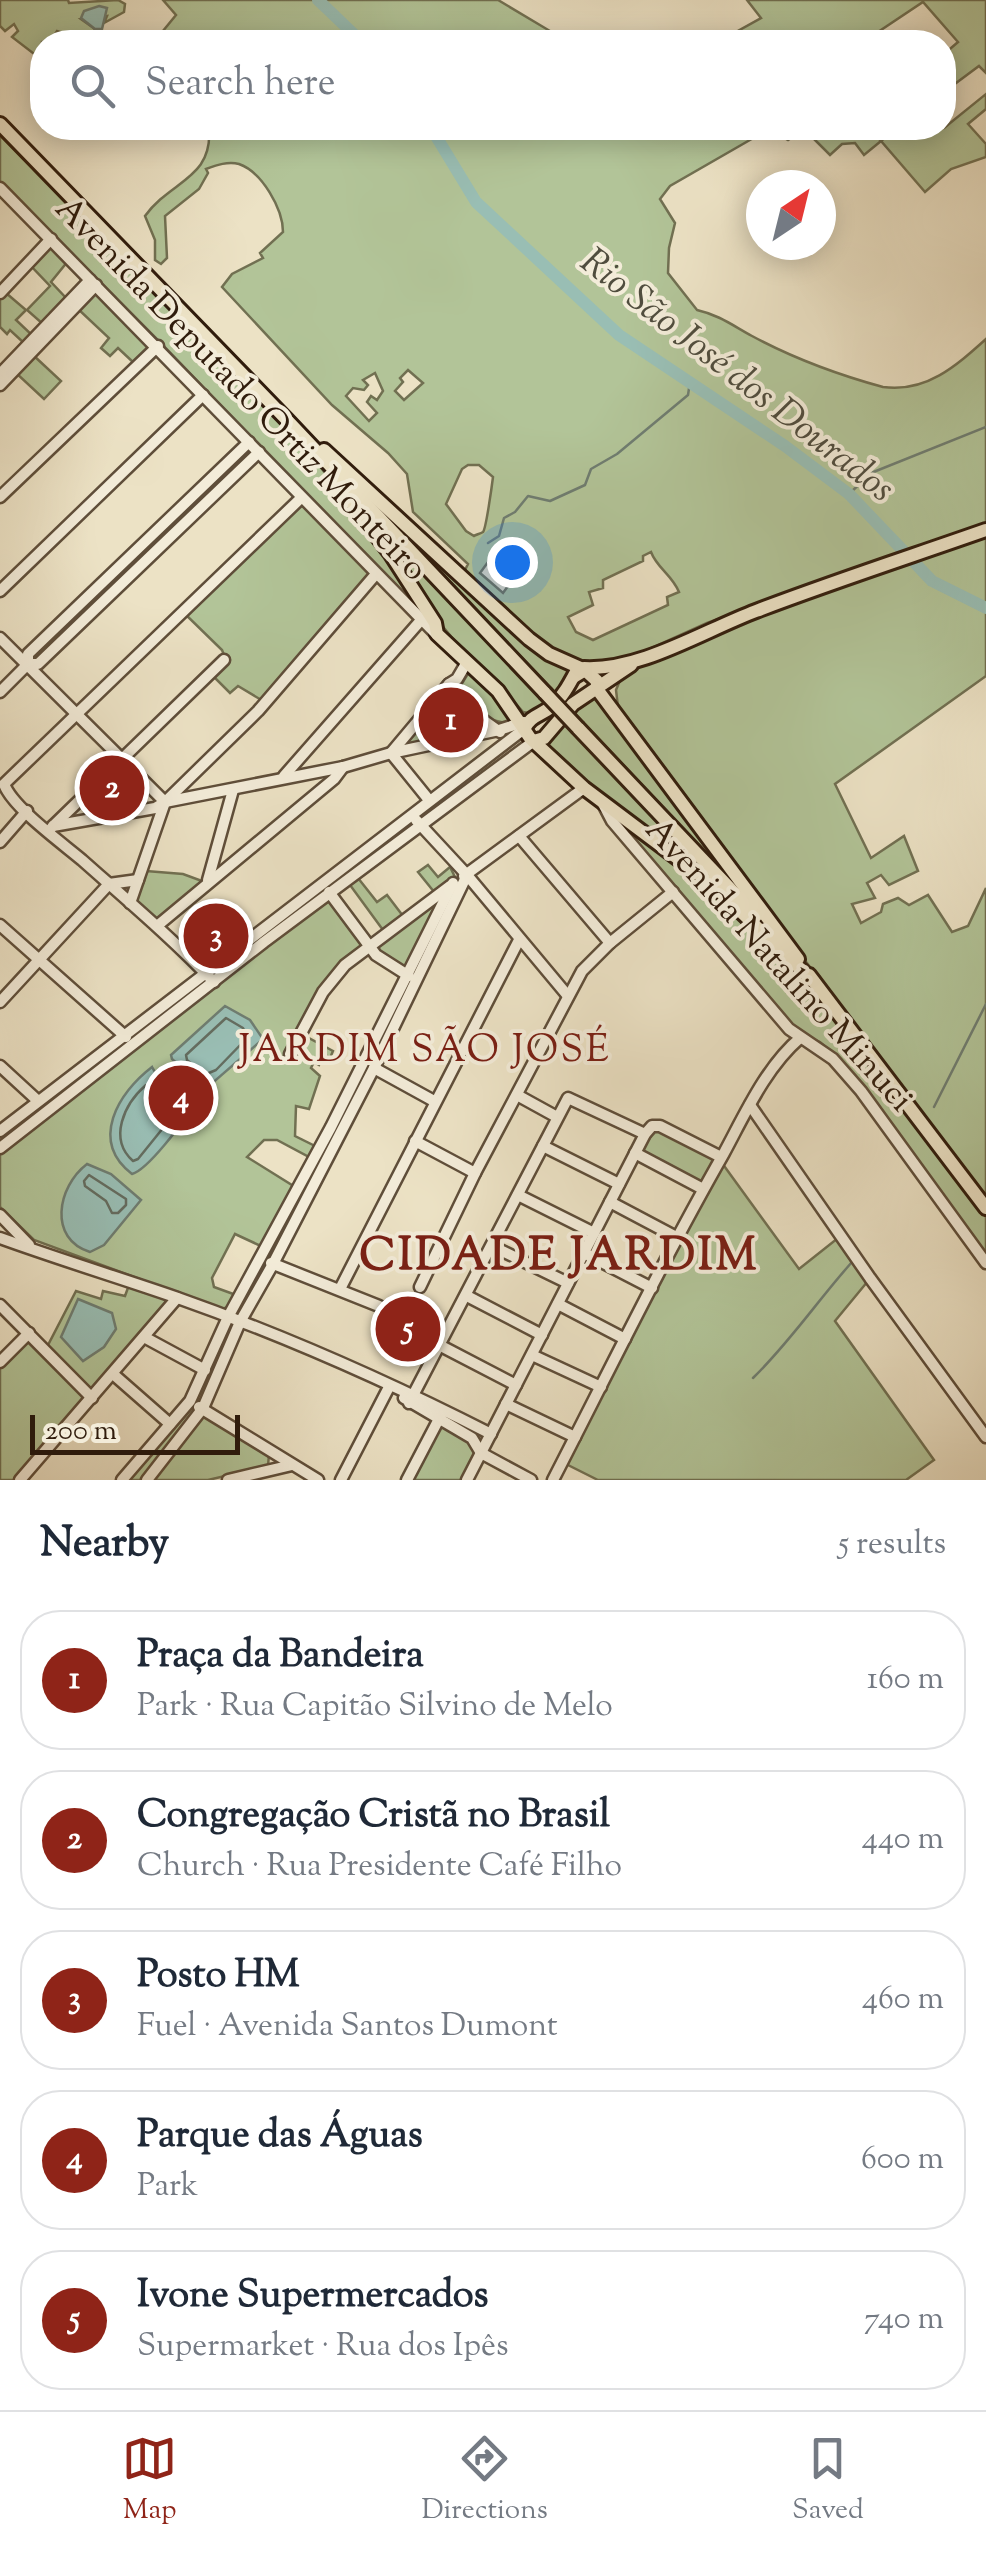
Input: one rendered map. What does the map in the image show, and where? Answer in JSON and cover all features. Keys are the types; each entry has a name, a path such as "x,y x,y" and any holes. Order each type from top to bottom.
{"main road":[{"path":"2,126 287,420 814,982"},
{"path":"287,420 390,553 435,623 437,634 498,691 534,740 584,788 713,885 814,982"},
{"path":"287,420 344,466 529,639 597,681 597,689 667,785 986,1208"},
{"path":"524,724 554,704 580,671 637,661 711,628 986,530"},
{"path":"534,740 544,738 565,710 637,661"},
{"path":"614,708 616,677"}],"street":[{"name":"Avenida Deputado Ortiz Monteiro","path":"2,195 158,346 437,634"},
{"path":"0,293 51,240"},
{"path":"0,374 93,282"},
{"path":"0,385 93,282"},
{"path":"0,498 158,346"},
{"path":"0,592 203,395"},
{"path":"0,692 28,664 28,654 248,442"},
{"path":"28,664 38,664 258,452"},
{"path":"214,982 27,811 4,784 302,498"},
{"path":"51,829 155,808 165,802 258,712 376,574"},
{"path":"284,776 422,619"},
{"path":"0,638 165,802"},
{"path":"51,829 224,660"},
{"path":"391,753 457,679 467,662"},
{"path":"449,684 472,712 502,736"},
{"path":"0,1132 412,816 502,736 524,724"},
{"path":"165,802 343,767 391,753 502,736"},
{"path":"0,1148 264,942 534,740"},
{"path":"391,753 428,800"},
{"path":"157,926 334,779 343,767"},
{"path":"290,1054 324,992 345,965 584,788"},
{"path":"208,882 233,790"},
{"name":"Avenida Natalino Minuci","path":"601,801 612,821 800,1038 833,1059 860,1091 986,1263"},
{"path":"130,903 165,802"},
{"path":"0,842 27,811"},
{"path":"412,816 568,996"},
{"path":"519,836 610,943"},
{"path":"147,1480 203,1408 234,1320 261,1259 374,1068 467,875"},
{"path":"0,1002 109,884 138,880"},
{"path":"122,1480 190,1401 234,1320 273,1264 406,974 454,883"},
{"path":"322,884 376,955 417,981"},
{"path":"420,1287 582,971 673,892"},
{"path":"0,924 132,1046"},
{"path":"256,932 264,942"},
{"path":"340,1289 518,940"},
{"path":"552,1480 750,1105 786,1050 800,1038"},
{"path":"0,1066 37,1100"},
{"path":"374,1068 434,1101"},
{"path":"517,1095 557,1117"},
{"path":"411,1398 570,1096 648,1130"},
{"path":"750,1105 986,1438"},
{"path":"468,1480 648,1130 660,1126 722,1157"},
{"path":"416,1141 476,1174"},
{"path":"543,1146 619,1184"},
{"path":"634,1154 703,1190"},
{"path":"518,1195 594,1233"},
{"path":"610,1202 678,1238"},
{"path":"0,1215 33,1250"},
{"path":"0,1238 177,1298 393,1389 441,1415 472,1438 481,1453 531,1480"},
{"path":"492,1246 568,1283"},
{"path":"584,1252 652,1288"},
{"path":"261,1259 379,1306"},
{"path":"467,1296 542,1335"},
{"path":"20,1480 177,1298"},
{"path":"558,1304 625,1340"},
{"path":"0,1305 92,1398"},
{"path":"0,1362 28,1334"},
{"path":"144,1337 204,1370"},
{"path":"441,1346 516,1386"},
{"path":"532,1354 601,1387"},
{"path":"113,1374 170,1424"},
{"path":"341,1480 393,1389"},
{"path":"190,1401 318,1480"},
{"path":"506,1404 575,1437"},
{"path":"441,1415 491,1434"},
{"path":"407,1480 441,1415"},
{"path":"228,1480 292,1465"}],"green space":[{"path":"0,0 118,0 125,4 124,12 104,23 107,16 81,19 95,30 30,30 30,51 12,37 18,31 14,24 5,31 0,26"},
{"path":"163,0 498,0 548,30 164,30 176,15"},
{"path":"747,0 986,0 986,73 979,66 956,83 956,30 948,30 923,2 881,30 740,30 761,18"},
{"path":"986,94 986,109 968,124 986,144 986,157 951,169 925,192 881,141 956,140 956,118"},
{"path":"0,135 286,424 373,533 423,616 0,182"},
{"path":"208,140 750,140 670,186 660,199 675,223 668,273 697,310 800,359 883,387 927,382 952,368 986,339 986,525 707,623 623,661 590,666 549,651 463,574 468,564 413,512 407,474 332,405 222,287 232,274 263,258 260,253 283,232 275,202 256,175 235,163 206,169 208,173 199,189 165,216 167,258 161,264 155,260 155,240 145,216 188,178 204,158","holes":["408,370 423,383 404,400 395,391","375,373 383,391 377,400 371,396 367,402 377,413 369,421 346,396 353,388 364,390 368,385 363,380","479,465 493,477 484,529 474,536 446,504 462,469","651,552 676,586 679,592 667,597 668,605 593,640 576,632 568,617 593,605 589,592 603,588 603,580 643,561 643,556","491,558 507,562 508,586 503,593 480,573"]},
{"path":"815,140 880,140 864,155 855,143 842,144 830,155"},
{"path":"55,247 68,261 51,282 67,299 44,325 27,310 50,286 31,266"},
{"path":"6,293 26,310 16,320 33,336 25,344 10,330 7,334 0,327 0,299"},
{"path":"93,294 99,295 151,348 134,363 118,348 110,356 101,348 109,338 78,309"},
{"path":"33,355 61,381 44,399 16,373"},
{"path":"245,452 247,457 36,660 32,656"},
{"path":"356,501 547,705 523,712 467,654 424,602"},
{"path":"299,503 371,576 263,701 238,686 230,693 213,676 224,655 222,650 185,614"},
{"path":"400,527 571,668 557,694 399,530"},
{"path":"986,533 986,676 835,784 871,858 904,836 918,871 889,885 881,875 867,883 875,898 852,904 861,923 881,912 883,904 898,898 909,905 928,895 952,932 968,926 986,888 986,1197 670,784 618,707 616,690 621,678 636,667 711,633"},
{"path":"469,672 494,692 513,723 487,718 474,708 461,685"},
{"path":"446,692 451,692 483,729 408,746 406,743"},
{"path":"598,694 713,855 712,856 571,709"},
{"path":"563,721 708,874 604,798 549,749 549,738"},
{"path":"623,824 711,887 750,922 823,1002 986,1217 986,1256 836,1056 820,1042 800,1034"},
{"path":"428,865 438,877 450,867 455,877 435,893 418,872"},
{"path":"146,871 183,874 202,881 161,920 155,920 136,901"},
{"path":"358,878 377,902 387,895 403,916 383,930 350,885"},
{"path":"439,897 441,901 406,966 401,968 377,953 376,947"},
{"path":"329,899 362,945 342,962 291,1057 305,1036 333,1051 330,1058 324,1054 319,1065 314,1062 311,1068 320,1076 309,1109 296,1106 295,1136 317,1147 311,1158 277,1140 264,1140 247,1157 295,1187 263,1247 235,1234 212,1278 214,1287 236,1295 229,1307 221,1309 34,1240 0,1207 0,1152"},
{"path":"653,1131 712,1157 714,1162 700,1185 643,1155 641,1150"},
{"path":"722,1163 799,1269 838,1238 868,1281 835,1321 934,1460 906,1480 598,1480 566,1464"},
{"path":"129,1285 164,1298 166,1303 92,1391 47,1347 76,1291 101,1299 103,1291 125,1296"},
{"path":"25,1341 31,1341 83,1393 82,1403 16,1480 0,1480 0,1367"},
{"path":"188,1408 196,1413 142,1480 126,1480"},
{"path":"203,1414 269,1454 268,1466 208,1480 151,1480"},
{"path":"441,1424 475,1445 475,1454 461,1480 412,1480"}],"water":[{"path":"99,6 107,8 102,29 95,29 81,18 84,11"},
{"path":"225,1006 250,1020 263,1039 209,1086 199,1084 171,1055"},
{"path":"152,1067 191,1106 165,1144 132,1174 119,1161 110,1132 128,1090"},
{"path":"87,1164 111,1174 141,1200 104,1245 90,1252 68,1236 62,1212 69,1186"},
{"path":"78,1299 112,1313 116,1329 104,1347 83,1361 61,1337"}],"waterway":[{"name":"Rio São José dos Dourados","path":"318,0 349,30"},
{"name":"Rio São José dos Dourados","path":"438,140 476,202 619,335 785,446 849,494 932,581 986,608"},
{"path":"488,543 499,536 504,518 515,512 528,496 550,501 585,485 591,469 617,454 688,395 690,382"},
{"path":"849,494 871,473 986,427"},
{"path":"934,1107 986,1004"},
{"path":"753,1378 852,1262"}],"place":[{"name":"Praça da Bandeira","path":"451,720"},
{"name":"Congregação Cristã no Brasil","path":"112,788"},
{"name":"Posto HM","path":"216,936"},
{"name":"Parque das Águas","path":"181,1098"},
{"name":"Ivone Supermercados","path":"408,1329"}],"district":[{"name":"JARDIM SÃO JOSÉ","path":"425,1052"},
{"name":"CIDADE JARDIM","path":"559,1258"}]}
